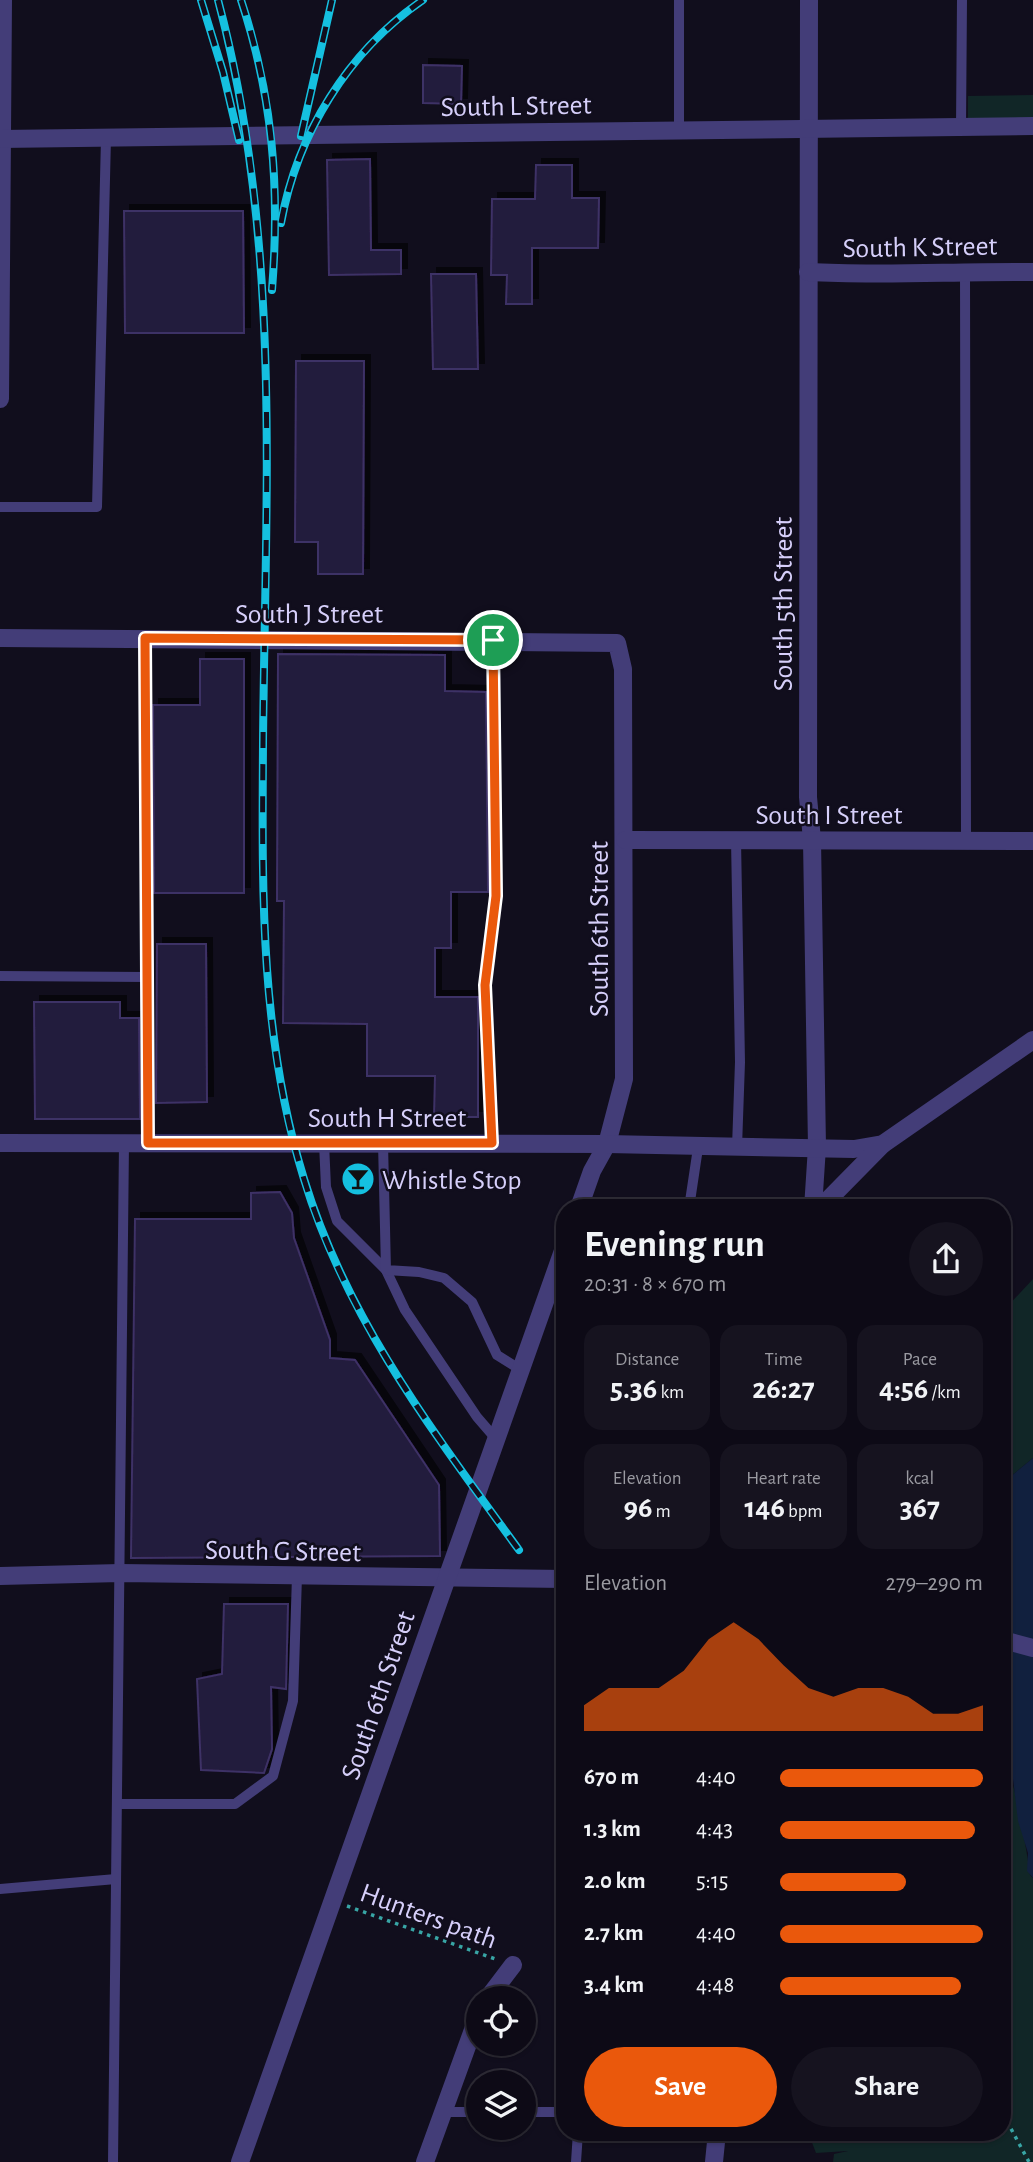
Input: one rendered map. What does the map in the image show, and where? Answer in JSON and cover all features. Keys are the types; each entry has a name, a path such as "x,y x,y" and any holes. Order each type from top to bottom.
{"street":[{"path":"0,399 3,0"},
{"name":"South 5th Street","path":"809,0 808,797 812,840 817,1147 814,1199"},
{"name":"South L Street","path":"1,139 1033,126"},
{"name":"South K Street","path":"808,272 890,275 965,271 1033,272"},
{"name":"South J Street","path":"0,638 617,643"},
{"name":"South 6th Street","path":"582,1199 592,1171 607,1144 624,1079 623,669 617,643"},
{"name":"South I Street","path":"625,840 1033,841"},
{"path":"829,1199 883,1144 1033,1040"},
{"name":"South H Street","path":"0,1143 492,1143 854,1149 883,1144"},
{"name":"South 6th Street","path":"240,2162 556,1271"},
{"name":"South G Street","path":"0,1576 120,1573 556,1579"},
{"path":"1011,1642 1033,1648"},
{"path":"497,1986 513,1965"},
{"path":"425,2162 466,2048"},
{"path":"714,2162 716,2141"}],"lane":[{"path":"679,0 679,129"},
{"path":"961,127 962,0"},
{"path":"0,507 97,507 106,138"},
{"path":"965,271 967,841"},
{"path":"145,638 148,1143"},
{"path":"492,1143 485,985 496,896 493,640"},
{"path":"736,840 740,1062 737,1147"},
{"path":"0,976 147,977"},
{"path":"113,2162 124,1143"},
{"path":"324,1143 326,1187 337,1220 386,1270 405,1310 477,1417 496,1439"},
{"path":"383,1143 386,1270"},
{"path":"691,1199 698,1148"},
{"path":"386,1270 419,1272 444,1278 472,1302 498,1355 521,1370"},
{"path":"117,1804 235,1804 273,1776 293,1702 297,1577"},
{"path":"0,1889 117,1879"},
{"path":"443,2112 466,2112"},
{"path":"536,2112 556,2112"},
{"path":"576,2162 578,2141"}],"path":[{"name":"Hunters path","path":"332,1900 513,1965"},
{"path":"1011,2129 1029,2162"}],"green space":[{"path":"1033,95 1033,118 968,118 968,96"},
{"path":"1033,1279 1033,1458 1011,1476 1011,1302"},
{"path":"1011,1780 1030,1875 1033,1878 1033,2162 833,2162 834,2154 848,2151 816,2153 811,2141 1011,2141"}],"water":[{"path":"1033,1458 1033,1878 1027,1871 1028,1853 1018,1821 1011,1779 1011,1476"}],"building":[{"path":"423,65 462,66 461,104 423,103"},
{"path":"370,159 371,250 401,250 401,274 329,275 327,160"},
{"path":"536,165 572,165 572,198 599,198 598,248 532,248 532,304 506,304 507,275 491,275 492,199 535,199"},
{"path":"124,211 243,211 244,333 125,333"},
{"path":"431,274 476,274 478,369 433,369"},
{"path":"296,361 364,361 363,574 318,574 318,542 295,542"},
{"path":"278,654 445,655 445,691 486,692 488,892 451,892 451,948 435,948 435,997 478,997 478,1117 434,1117 435,1076 367,1076 367,1024 283,1023 284,901 277,901"},
{"path":"200,659 244,659 244,893 154,893 153,705 200,705"},
{"path":"157,944 206,944 207,1102 156,1103"},
{"path":"34,1002 120,1002 120,1018 139,1018 140,1119 35,1119"},
{"path":"280,1192 292,1213 294,1238 330,1340 330,1358 355,1360 439,1485 440,1556 131,1558 135,1219 251,1219 251,1193"},
{"path":"224,1604 288,1604 286,1689 271,1687 272,1749 264,1773 201,1770 197,1679 222,1674"}],"railway":[{"path":"201,0 223,72 239,140"},
{"path":"218,0 239,92 253,184 261,277 267,463 263,744 264,909 271,1018 279,1072 304,1179 322,1231 344,1280 369,1328 425,1418 519,1550"},
{"path":"241,0 260,72 272,143 275,215 272,290"},
{"path":"301,136 332,0"},
{"path":"281,223 299,158 330,97 371,44 423,0"}],"place":[{"name":"Whistle Stop","path":"358,1179"}],"route":[{"path":"145,638 493,640 496,896 485,985 492,1143 148,1143 145,638"}]}
